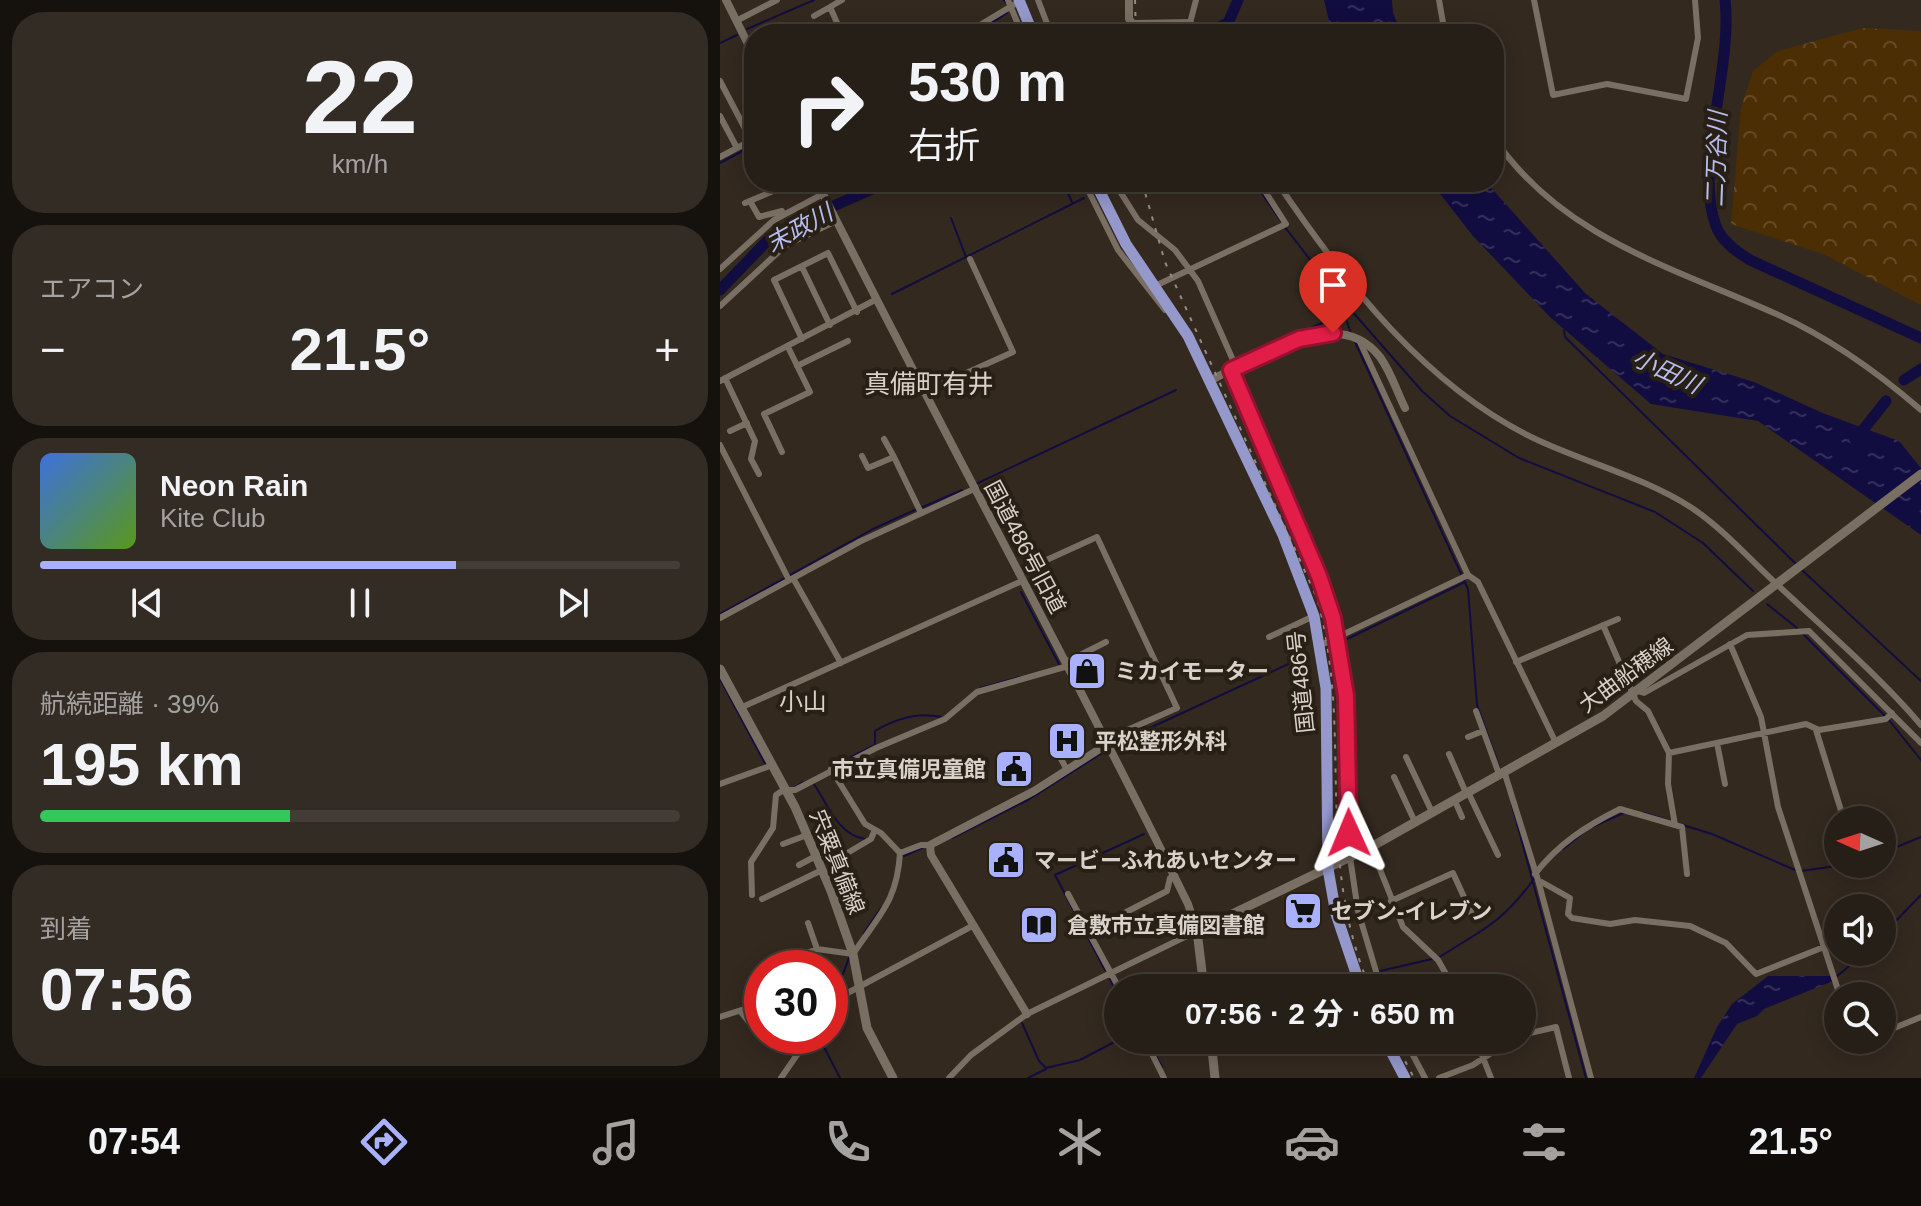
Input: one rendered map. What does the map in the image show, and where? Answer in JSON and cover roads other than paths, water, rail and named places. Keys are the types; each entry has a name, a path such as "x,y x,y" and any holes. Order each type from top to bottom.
{"highway":[{"path":"1015,2 1027,24"},
{"name":"国道486号","path":"1099,192 1126,244 1157,285 1188,336 1283,535 1314,616 1321,645 1327,720 1328,869 1336,914 1356,974"},
{"path":"1392,1054 1405,1078"}],"main road":[{"name":"大曲船穂線","path":"1328,869 1556,743 1635,693 1921,474"},
{"name":"宍粟真備線","path":"720,669 785,790 819,862 853,954 867,1028 893,1078"},
{"path":"1202,974 1197,931 1328,869"},
{"path":"1212,1054 1215,1078"}],"street":[{"path":"726,0 744,36"},
{"path":"736,21 777,0"},
{"path":"814,16 842,0"},
{"path":"1038,0 1047,24"},
{"path":"1129,0 1129,19 1133,24"},
{"path":"1191,24 1196,0"},
{"path":"1439,0 1443,24"},
{"path":"1534,0 1553,95 1607,84 1686,99 1698,38 1695,0"},
{"path":"981,24 1015,2 1020,24"},
{"path":"830,7 840,24"},
{"path":"720,81 744,124"},
{"path":"720,116 737,148"},
{"path":"720,157 744,144"},
{"path":"1504,149 1537,187 1598,236 1813,332 1872,370 1921,410"},
{"path":"771,192 747,202 763,219 824,197"},
{"name":"国道486号旧道","path":"822,192 922,393 1108,741 1175,876 1197,931"},
{"path":"1088,192 1118,250 1188,336"},
{"path":"1090,197 1100,192"},
{"path":"1123,192 1138,220 1175,250 1214,311 1234,368 1319,576 1338,638 1346,696 1349,833 1360,852"},
{"path":"1157,285 1284,226 1265,192"},
{"path":"1284,192 1330,253 1422,362 1495,417 1543,443 1655,487 1693,509 1735,542 1921,725"},
{"path":"720,269 790,210"},
{"path":"720,306 786,245 834,217"},
{"path":"802,339 774,280 828,253 857,312"},
{"path":"922,393 1013,352 970,259"},
{"path":"802,267 830,325"},
{"path":"759,474 751,459 755,441 722,380 875,300"},
{"path":"1210,381 1313,334 1355,339 1381,358 1405,408"},
{"path":"1355,339 1468,575 1478,582 1556,743"},
{"path":"797,366 848,341"},
{"path":"782,452 764,414 810,392 788,347"},
{"path":"730,431 747,423"},
{"path":"884,439 920,510"},
{"path":"720,445 789,578 841,663"},
{"path":"862,456 868,468 894,457"},
{"path":"720,618 789,578 920,510 974,489"},
{"path":"740,708 841,663 1097,537 1177,708 1108,741 1014,802 930,845 900,853"},
{"path":"1321,645 1468,575"},
{"path":"1269,637 1314,616"},
{"path":"1516,662 1618,619"},
{"path":"1603,625 1635,693 1648,711 1669,753 1668,784 1675,825"},
{"path":"1635,693 1644,693 1730,644 1758,632 1809,631 1889,716 1921,743"},
{"path":"752,895 751,862 773,828 776,795 785,790 795,790 831,769 945,719 982,690 1067,664 1106,642"},
{"path":"1536,877 1570,898 1568,914 1572,918 1610,924 1635,920 1690,926 1726,943 1756,974 1824,947 1778,807 1764,731 1730,644"},
{"path":"1476,711 1492,745 1536,877 1591,1078"},
{"path":"1816,730 1889,716"},
{"path":"1669,753 1806,724 1816,730 1840,806"},
{"path":"1468,737 1483,731"},
{"path":"1052,742 1067,770"},
{"path":"1717,743 1725,784"},
{"path":"1449,754 1498,855"},
{"path":"1406,757 1432,812"},
{"path":"720,784 770,766"},
{"path":"831,769 857,815 874,832 881,833 900,853"},
{"path":"1394,777 1415,822"},
{"path":"1454,799 1462,817"},
{"path":"1536,877 1552,852 1588,824 1620,809 1675,825 1684,831 1687,874"},
{"path":"799,865 844,855 871,839 874,832"},
{"path":"783,844 807,835"},
{"path":"930,845 931,855 1027,1014"},
{"path":"1371,847 1403,927 1437,958 1446,974"},
{"path":"808,923 817,949 853,954 894,897 900,853"},
{"path":"1350,857 1358,911 1377,974"},
{"path":"762,899 819,862"},
{"path":"1391,901 1453,873 1474,919"},
{"path":"1086,927 1105,923 1167,891 1170,878 1175,876"},
{"path":"1068,894 1114,974 1121,967 1197,931"},
{"path":"848,994 974,925"},
{"path":"949,1078 982,1046 1027,1014 1104,979"},
{"path":"720,1017 744,1011"},
{"path":"741,1012 744,1016"},
{"path":"1896,1027 1921,1017"},
{"path":"1536,1032 1556,1027 1569,1078"},
{"path":"781,1078 798,1054"},
{"path":"1152,1054 1164,1078"},
{"path":"1412,1054 1425,1078"},
{"path":"1481,1054 1491,1078"},
{"path":"1439,1078 1473,1065 1487,1054"}],"water":[{"path":"1324,0 1392,0 1398,24 1330,24"},
{"name":"小田川","path":"1439,192 1495,192 1586,294 1663,354 1754,382 1825,414 1899,441 1921,468 1921,535 1758,421 1651,404 1550,317 1472,235"},
{"path":"1768,976 1831,976 1833,981 1824,982 1737,1024 1701,1078 1694,1078 1717,1027 1732,1004"}],"waterway":[{"path":"759,24 814,0"},
{"name":"末政川","path":"1226,24 1238,0"},
{"name":"二万谷川","path":"1725,0 1724,56 1709,176 1710,203 1718,231 1730,246 1750,260 1921,338"},
{"path":"990,24 1007,13"},
{"path":"720,43 737,35"},
{"path":"720,163 744,150"},
{"name":"末政川","path":"720,290 769,239 795,223 865,192"},
{"path":"1067,192 1072,202"},
{"path":"1261,192 1281,221"},
{"path":"892,294 1084,198"},
{"path":"951,218 966,257"},
{"path":"1284,226 1336,293 1422,391 1450,416 1519,458 1655,512 1703,543 1753,591"},
{"path":"1338,298 1351,333"},
{"path":"1288,338 1345,313"},
{"path":"1564,330 1565,337 1795,563"},
{"path":"1355,342 1468,589 1477,705 1500,769"},
{"path":"1237,359 1250,355"},
{"name":"二万谷川","path":"1904,380 1921,369"},
{"path":"976,484 1176,390"},
{"name":"二万谷川","path":"1855,440 1886,401"},
{"path":"923,507 962,490"},
{"path":"720,614 873,529 917,509"},
{"path":"1802,570 1921,681"},
{"path":"1347,639 1465,582"},
{"path":"1021,592 1059,664"},
{"path":"1767,604 1797,628"},
{"path":"1802,633 1885,716"},
{"path":"1115,744 1308,655"},
{"path":"980,688 1020,677"},
{"path":"720,679 766,765"},
{"path":"847,759 875,745 875,731 891,723 915,716 941,717"},
{"path":"1889,720 1921,760"},
{"path":"952,838 1028,800 1102,753"},
{"path":"795,787 803,782"},
{"path":"814,784 841,825 848,832 865,839"},
{"path":"1512,805 1586,1078"},
{"path":"1592,827 1626,812"},
{"path":"1644,813 1712,834 1795,870"},
{"path":"1563,849 1583,833"},
{"path":"1105,970 1055,875 1144,834"},
{"path":"1896,847 1921,837"},
{"path":"904,856 922,848"},
{"path":"1801,871 1824,868"},
{"path":"1438,958 1501,917 1534,879"},
{"path":"1896,921 1921,895"},
{"path":"864,933 881,908"},
{"path":"848,960 850,955"},
{"path":"1380,971 1432,959"},
{"path":"1836,977 1849,966"},
{"path":"1022,1023 1039,1061 1046,1068 1080,1060 1104,1047"},
{"path":"828,1054 840,1078"},
{"path":"1155,1054 1162,1067"},
{"path":"1028,1078 1046,1069"}],"railway":[{"path":"1135,0 1136,24"},
{"path":"1145,192 1165,262 1317,598 1328,647 1333,696 1338,841 1343,889 1353,938 1365,974"},
{"path":"1401,1054 1414,1078"}],"place":[{"name":"ミカイモーター","path":"1087,671"},
{"name":"平松整形外科","path":"1067,741"},
{"name":"市立真備児童館","path":"1014,769"},
{"name":"マービーふれあいセンター","path":"1006,860"},
{"name":"セブン-イレブン","path":"1303,911"},
{"name":"倉敷市立真備図書館","path":"1039,925"}],"district":[{"name":"真備町有井","path":"929,384"},
{"name":"小山","path":"803,701"}]}
